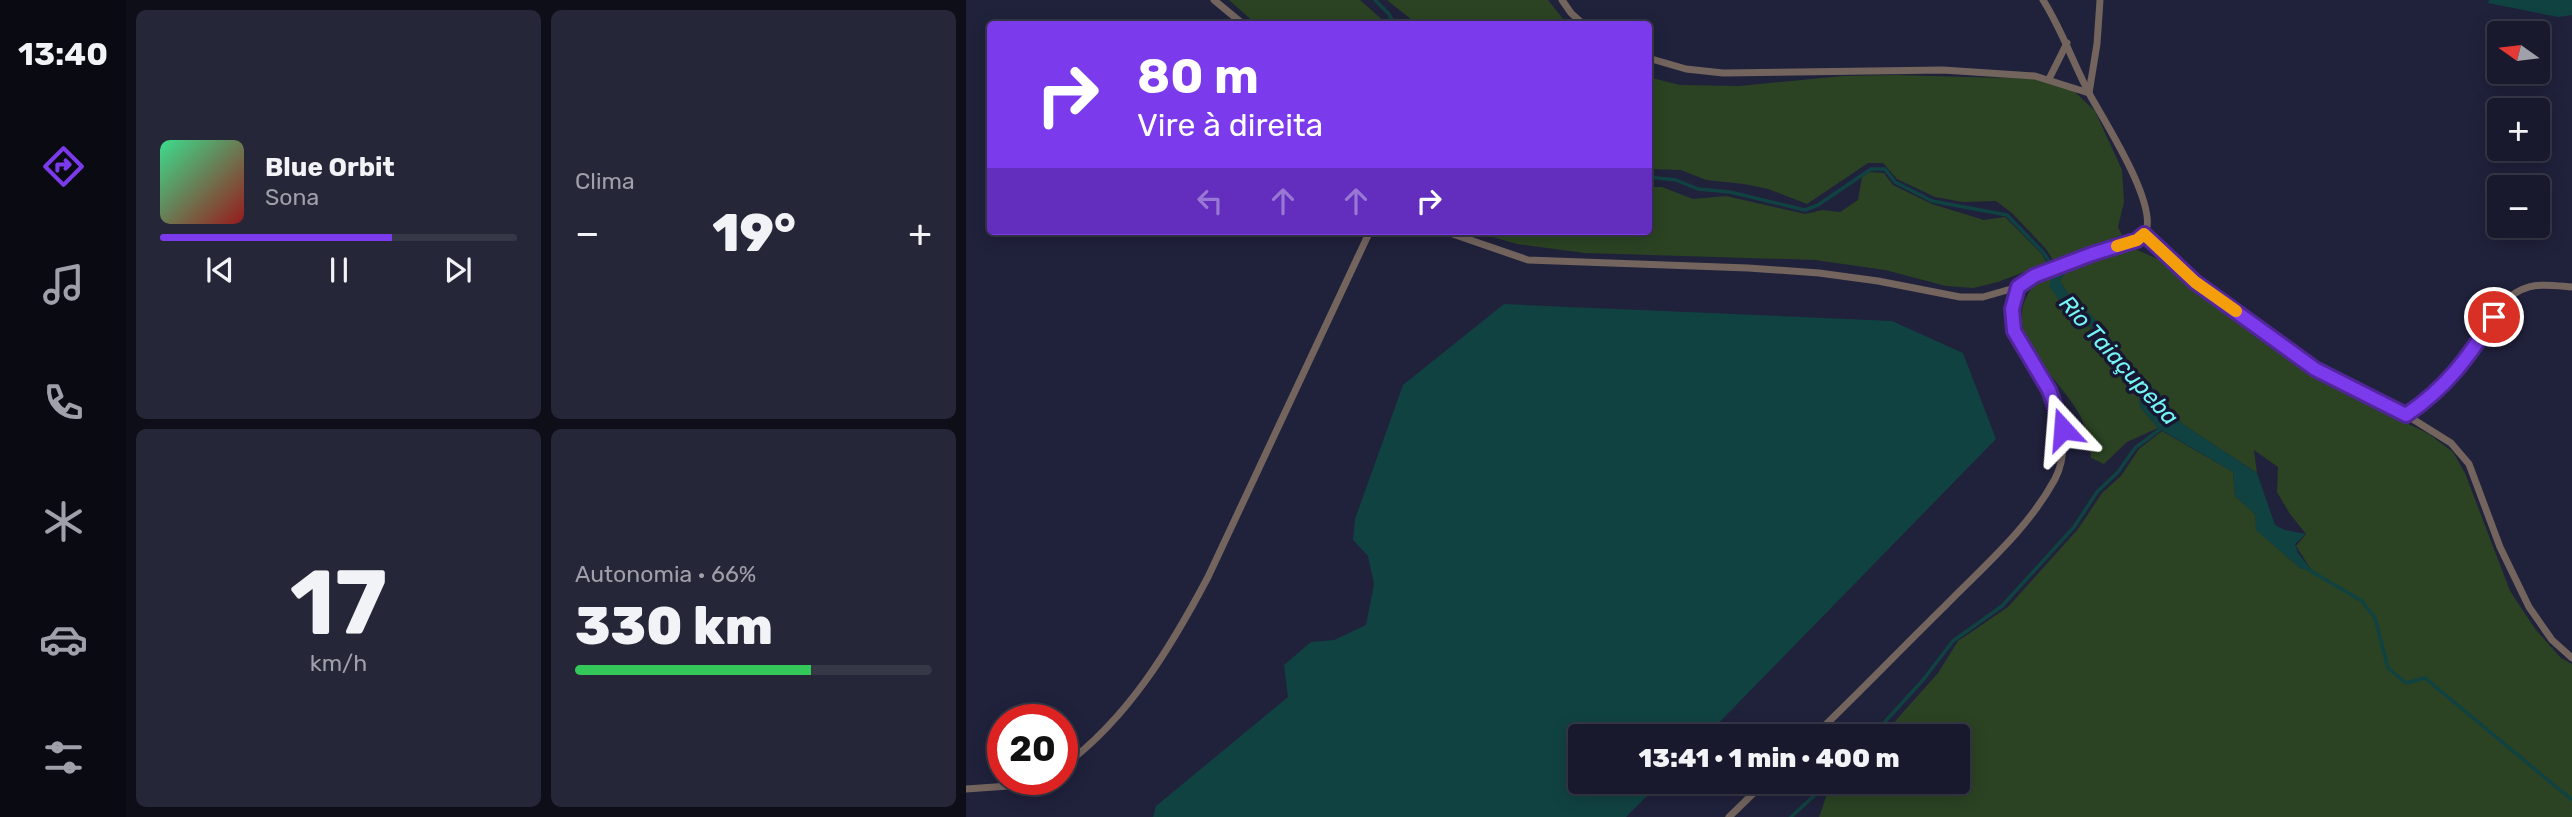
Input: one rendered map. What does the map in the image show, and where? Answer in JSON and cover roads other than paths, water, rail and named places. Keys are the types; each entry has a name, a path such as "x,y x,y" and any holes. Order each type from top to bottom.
{"lane":[{"path":"1214,0 1238,21"},
{"path":"1562,0 1580,21"},
{"path":"1456,235 1528,260 1819,273 1960,297 1992,295 2018,287 2039,274 2137,240 2144,234 2147,226 2136,180 2043,0"},
{"path":"2089,93 2097,44 2100,0"},
{"path":"2049,79 2067,43"},
{"path":"1652,59 1686,69 1723,73 1943,70 2035,76 2089,93"},
{"path":"2144,234 2195,282 2315,369 2406,415 2460,451 2469,464 2505,559 2529,607 2552,640 2572,659"},
{"path":"1078,753 1099,735 1135,695 1184,622 1208,577 1368,235"},
{"path":"2406,415 2429,399 2456,373 2510,297 2521,288 2539,284 2572,287"},
{"path":"1826,724 1983,569 2032,515 2056,477 2062,463 2063,429 2049,390 2014,331 2012,309 2018,287"},
{"path":"966,789 987,788"},
{"path":"1729,817 1753,794"}],"water":[{"path":"2489,0 2572,0 2572,15 2558,17 2488,3"},
{"path":"2068,267 2060,281 2070,297 2093,317 2145,382 2165,398 2170,412 2184,425 2257,473 2275,525 2306,534 2295,544 2298,553 2313,572 2300,568 2256,530 2255,514 2235,496 2233,472 2158,428 2140,407 2139,391 2088,325 2063,305 2049,286 2053,274"},
{"path":"1504,304 1892,321 1963,353 1996,439 1718,724 1568,724 1568,794 1649,794 1626,817 1153,817 1156,806 1288,697 1284,665 1311,642 1334,640 1366,625 1374,584 1368,556 1353,540 1355,519 1403,385"}],"waterway":[{"name":"Rio Taiaçupeba","path":"1375,0 1392,21"},
{"name":"Rio Taiaçupeba","path":"1652,177 1676,180 1698,189 1730,192 1805,210 1818,205 1871,169 1885,169 1895,182 1932,201 2007,215 2043,252 2058,275"},
{"path":"1883,724 1923,680 1953,641 2002,606 2074,527 2097,492 2118,472 2135,448 2163,427"},
{"name":"Rio Taiaçupeba","path":"2309,570 2362,601 2375,618 2388,668 2406,683 2425,678 2572,800"},
{"path":"1791,817 1816,794"}]}
